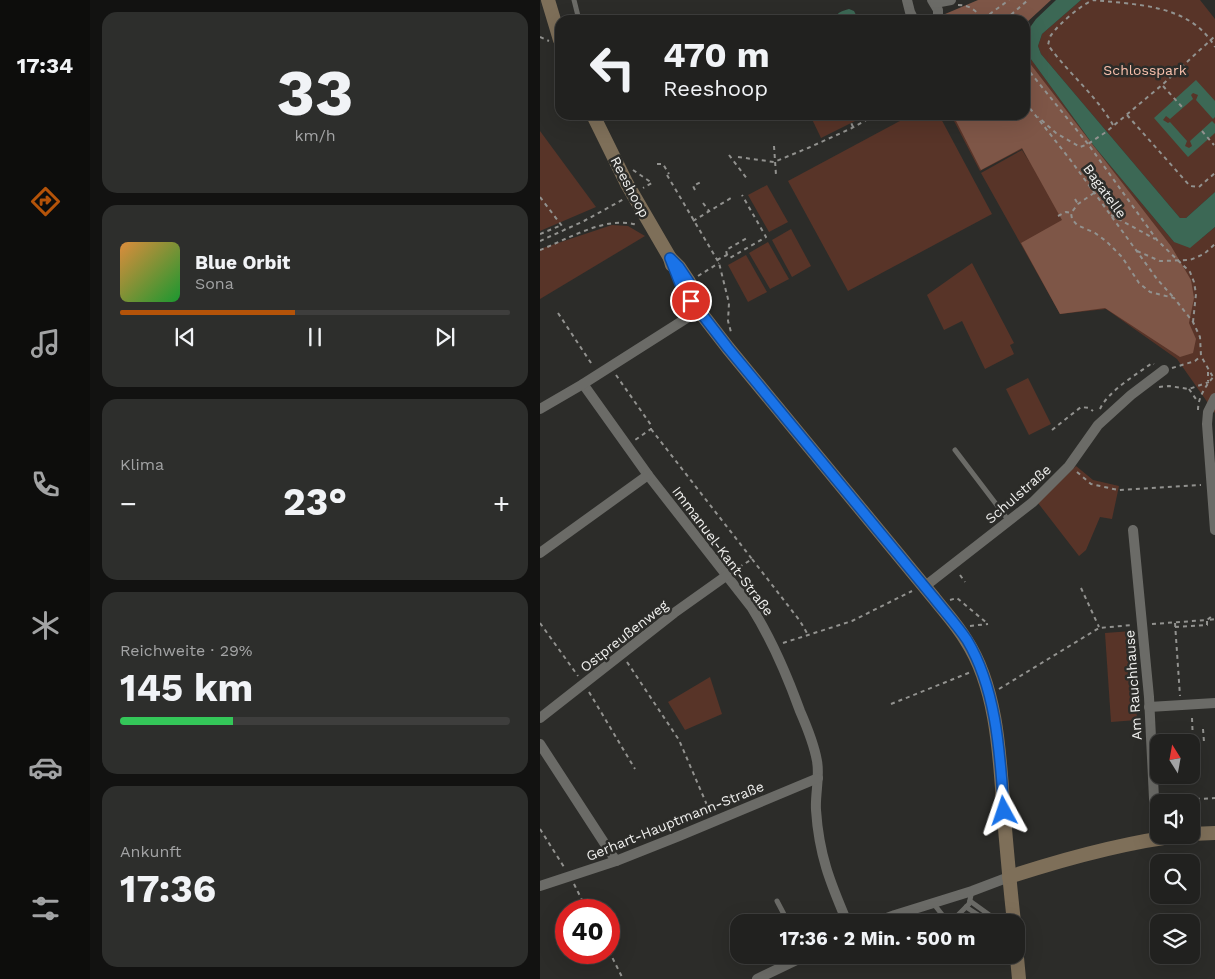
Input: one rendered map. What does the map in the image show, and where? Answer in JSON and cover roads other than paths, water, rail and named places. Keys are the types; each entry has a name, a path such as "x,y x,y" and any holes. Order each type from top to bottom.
{"street":[{"path":"548,0 555,23"},
{"path":"907,0 912,15"},
{"path":"938,15 934,2 954,2"},
{"name":"Reeshoop","path":"596,120 633,194 670,258 681,286 691,301 967,640 989,696 999,742 1013,914"},
{"name":"Reeshoop","path":"670,258 689,282 696,295 700,312"},
{"path":"540,409 690,316 700,312"},
{"name":"Schulstraße","path":"924,587 1033,502 1070,466 1098,425 1164,370"},
{"name":"Immanuel-Kant-Straße","path":"583,384 626,446 752,608 773,646 810,736 817,759 816,809 820,850 827,875 844,914"},
{"path":"1215,398 1208,412 1207,432 1215,530"},
{"path":"540,553 648,475"},
{"name":"Am Rauchhause","path":"1133,530 1150,708 1154,794"},
{"name":"Ostpreußenweg","path":"540,718 623,655 674,613 726,576"},
{"path":"1150,708 1215,703"},
{"path":"540,744 616,861"},
{"name":"Gerhart-Hauptmann-Straße","path":"540,886 616,861 818,778"},
{"path":"1200,834 1215,833"},
{"path":"898,914 933,903 971,896 1009,877 1088,853 1150,840"},
{"path":"757,979 788,964"},
{"path":"1018,964 1019,979"}],"lane":[{"path":"574,0 578,15"},
{"path":"955,450 1009,521"},
{"path":"933,903 944,917 959,919 971,896 990,914"},
{"path":"777,901 784,914"},
{"path":"966,907 976,914"}],"park label":[{"name":"Schlosspark","path":"1145,70"}]}
